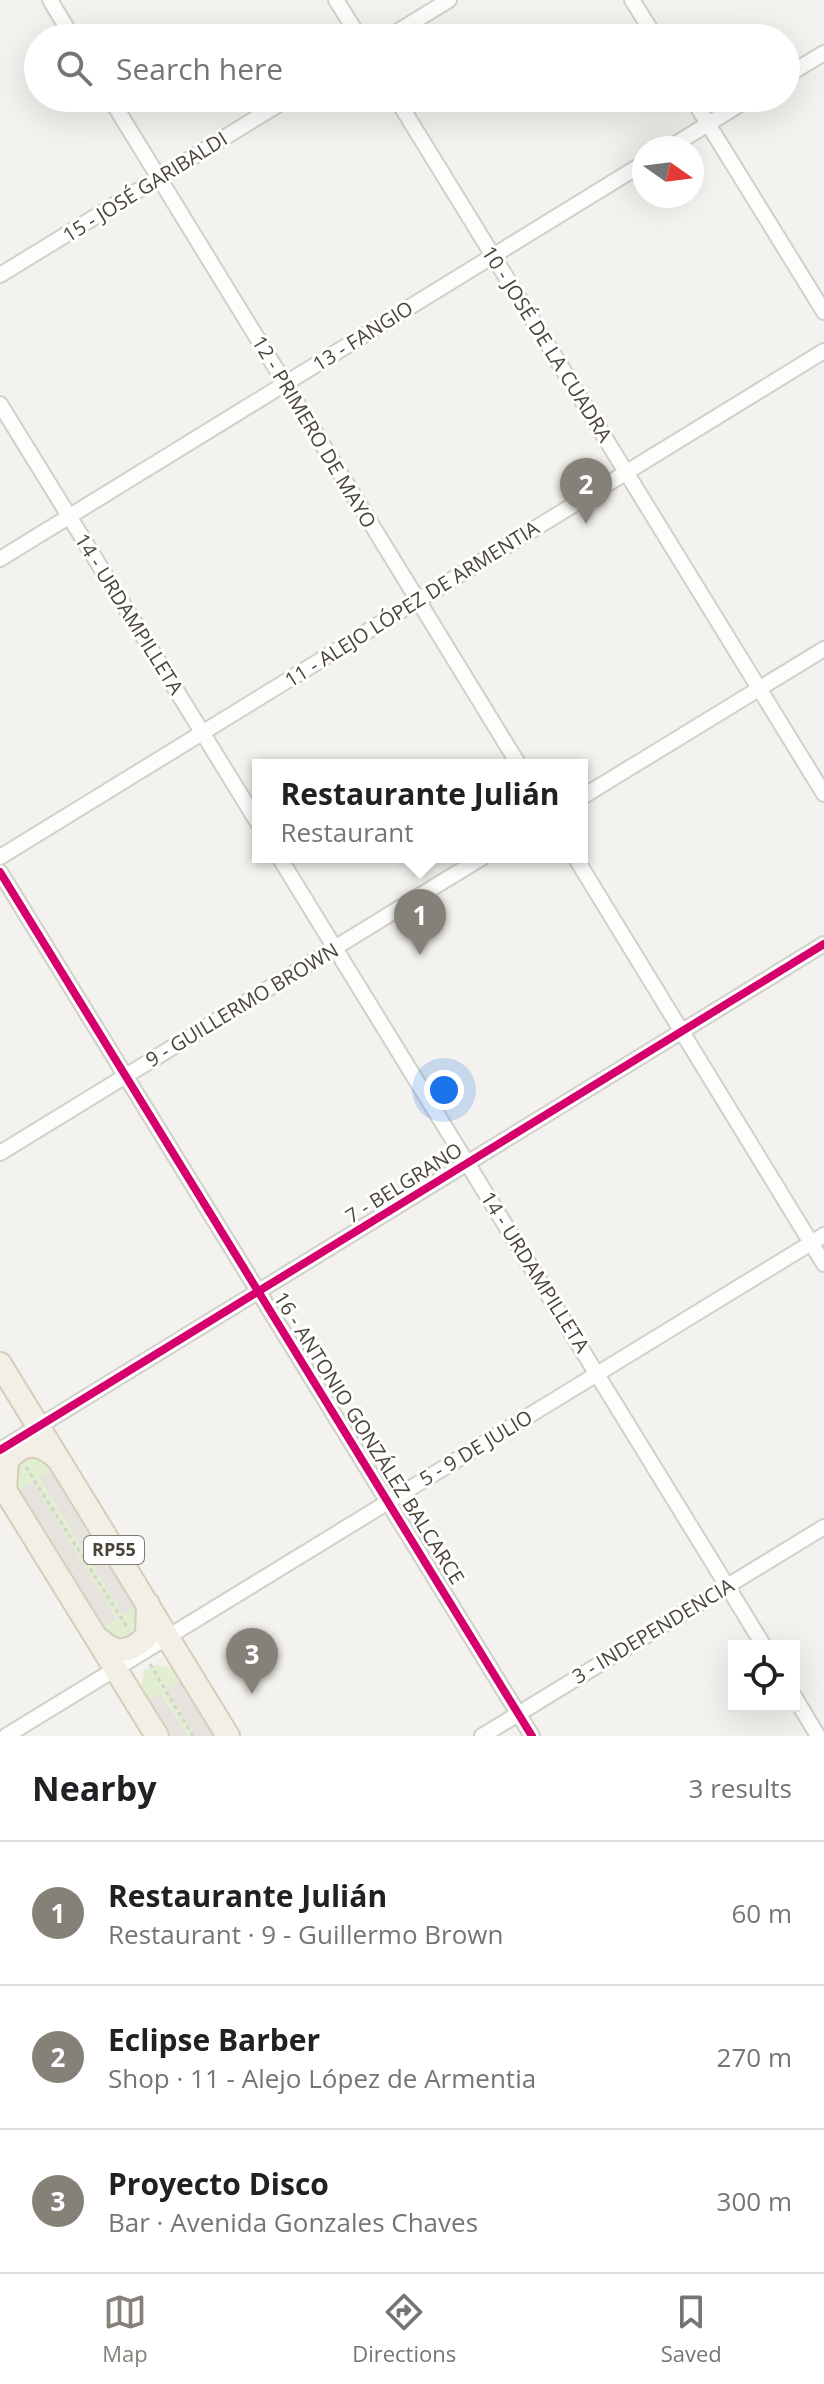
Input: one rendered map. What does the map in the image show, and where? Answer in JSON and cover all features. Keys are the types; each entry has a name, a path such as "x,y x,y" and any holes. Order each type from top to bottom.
{"main road":[{"name":"RP55","path":"0,1364 228,1736"},
{"path":"3,1487 8,1450 31,1444 45,1447 57,1457"},
{"name":"RP55","path":"3,1487 157,1736"},
{"path":"96,1637 109,1649 123,1652 141,1648 147,1636 148,1604"}],"street":[{"path":"50,0 65,24"},
{"path":"336,0 351,24"},
{"path":"410,24 449,0"},
{"path":"632,0 647,24"},
{"path":"800,68 824,53"},
{"name":"12 - PRIMERO DE MAYO","path":"119,112 515,759"},
{"name":"15 - JOSÉ GARIBALDI","path":"0,275 266,112"},
{"name":"10 - JOSÉ DE LA CUADRA","path":"405,112 824,794"},
{"path":"701,112 824,312"},
{"path":"688,136 727,112"},
{"name":"13 - FANGIO","path":"0,559 632,170"},
{"name":"11 - ALEJO LÓPEZ DE ARMENTIA","path":"0,857 824,351"},
{"name":"14 - URDAMPILLETA","path":"0,404 252,813"},
{"path":"588,793 824,649"},
{"name":"14 - URDAMPILLETA","path":"283,863 760,1640"},
{"name":"9 - GUILLERMO BROWN","path":"0,1153 473,863"},
{"path":"579,863 682,1031 818,1239 824,1264"},
{"name":"16 - ANTONIO GONZÁLEZ BALCARCE","path":"0,872 532,1736"},
{"name":"7 - BELGRANO","path":"8,1450 38,1426 824,944"},
{"name":"5 - 9 DE JULIO","path":"6,1736 116,1669 141,1648 167,1637 818,1239"},
{"name":"3 - INDEPENDENCIA","path":"482,1736 824,1527"},
{"path":"800,1706 818,1736"}],"path":[{"path":"8,1450 141,1648 193,1736"}],"green space":[{"path":"37,1454 53,1469 39,1479 123,1615 137,1606 140,1637 113,1641 102,1628 117,1619 33,1482 18,1491 14,1483 16,1459"},
{"path":"156,1665 172,1668 182,1681 168,1690 196,1736 188,1736 162,1693 147,1702 141,1686 144,1671"}],"shaded area":[{"path":"53,1469 137,1606 123,1615 39,1478"},
{"path":"33,1482 117,1619 102,1628 18,1491"},
{"path":"182,1681 216,1736 196,1736 167,1690"},
{"path":"161,1693 188,1736 167,1736 147,1702"}],"cycle path":[{"path":"0,872 532,1736"},
{"path":"0,1450 824,944"}],"place":[{"name":"Eclipse Barber","path":"586,524"},
{"name":"Restaurante Julián","path":"420,955"},
{"name":"Proyecto Disco","path":"252,1694"}]}
